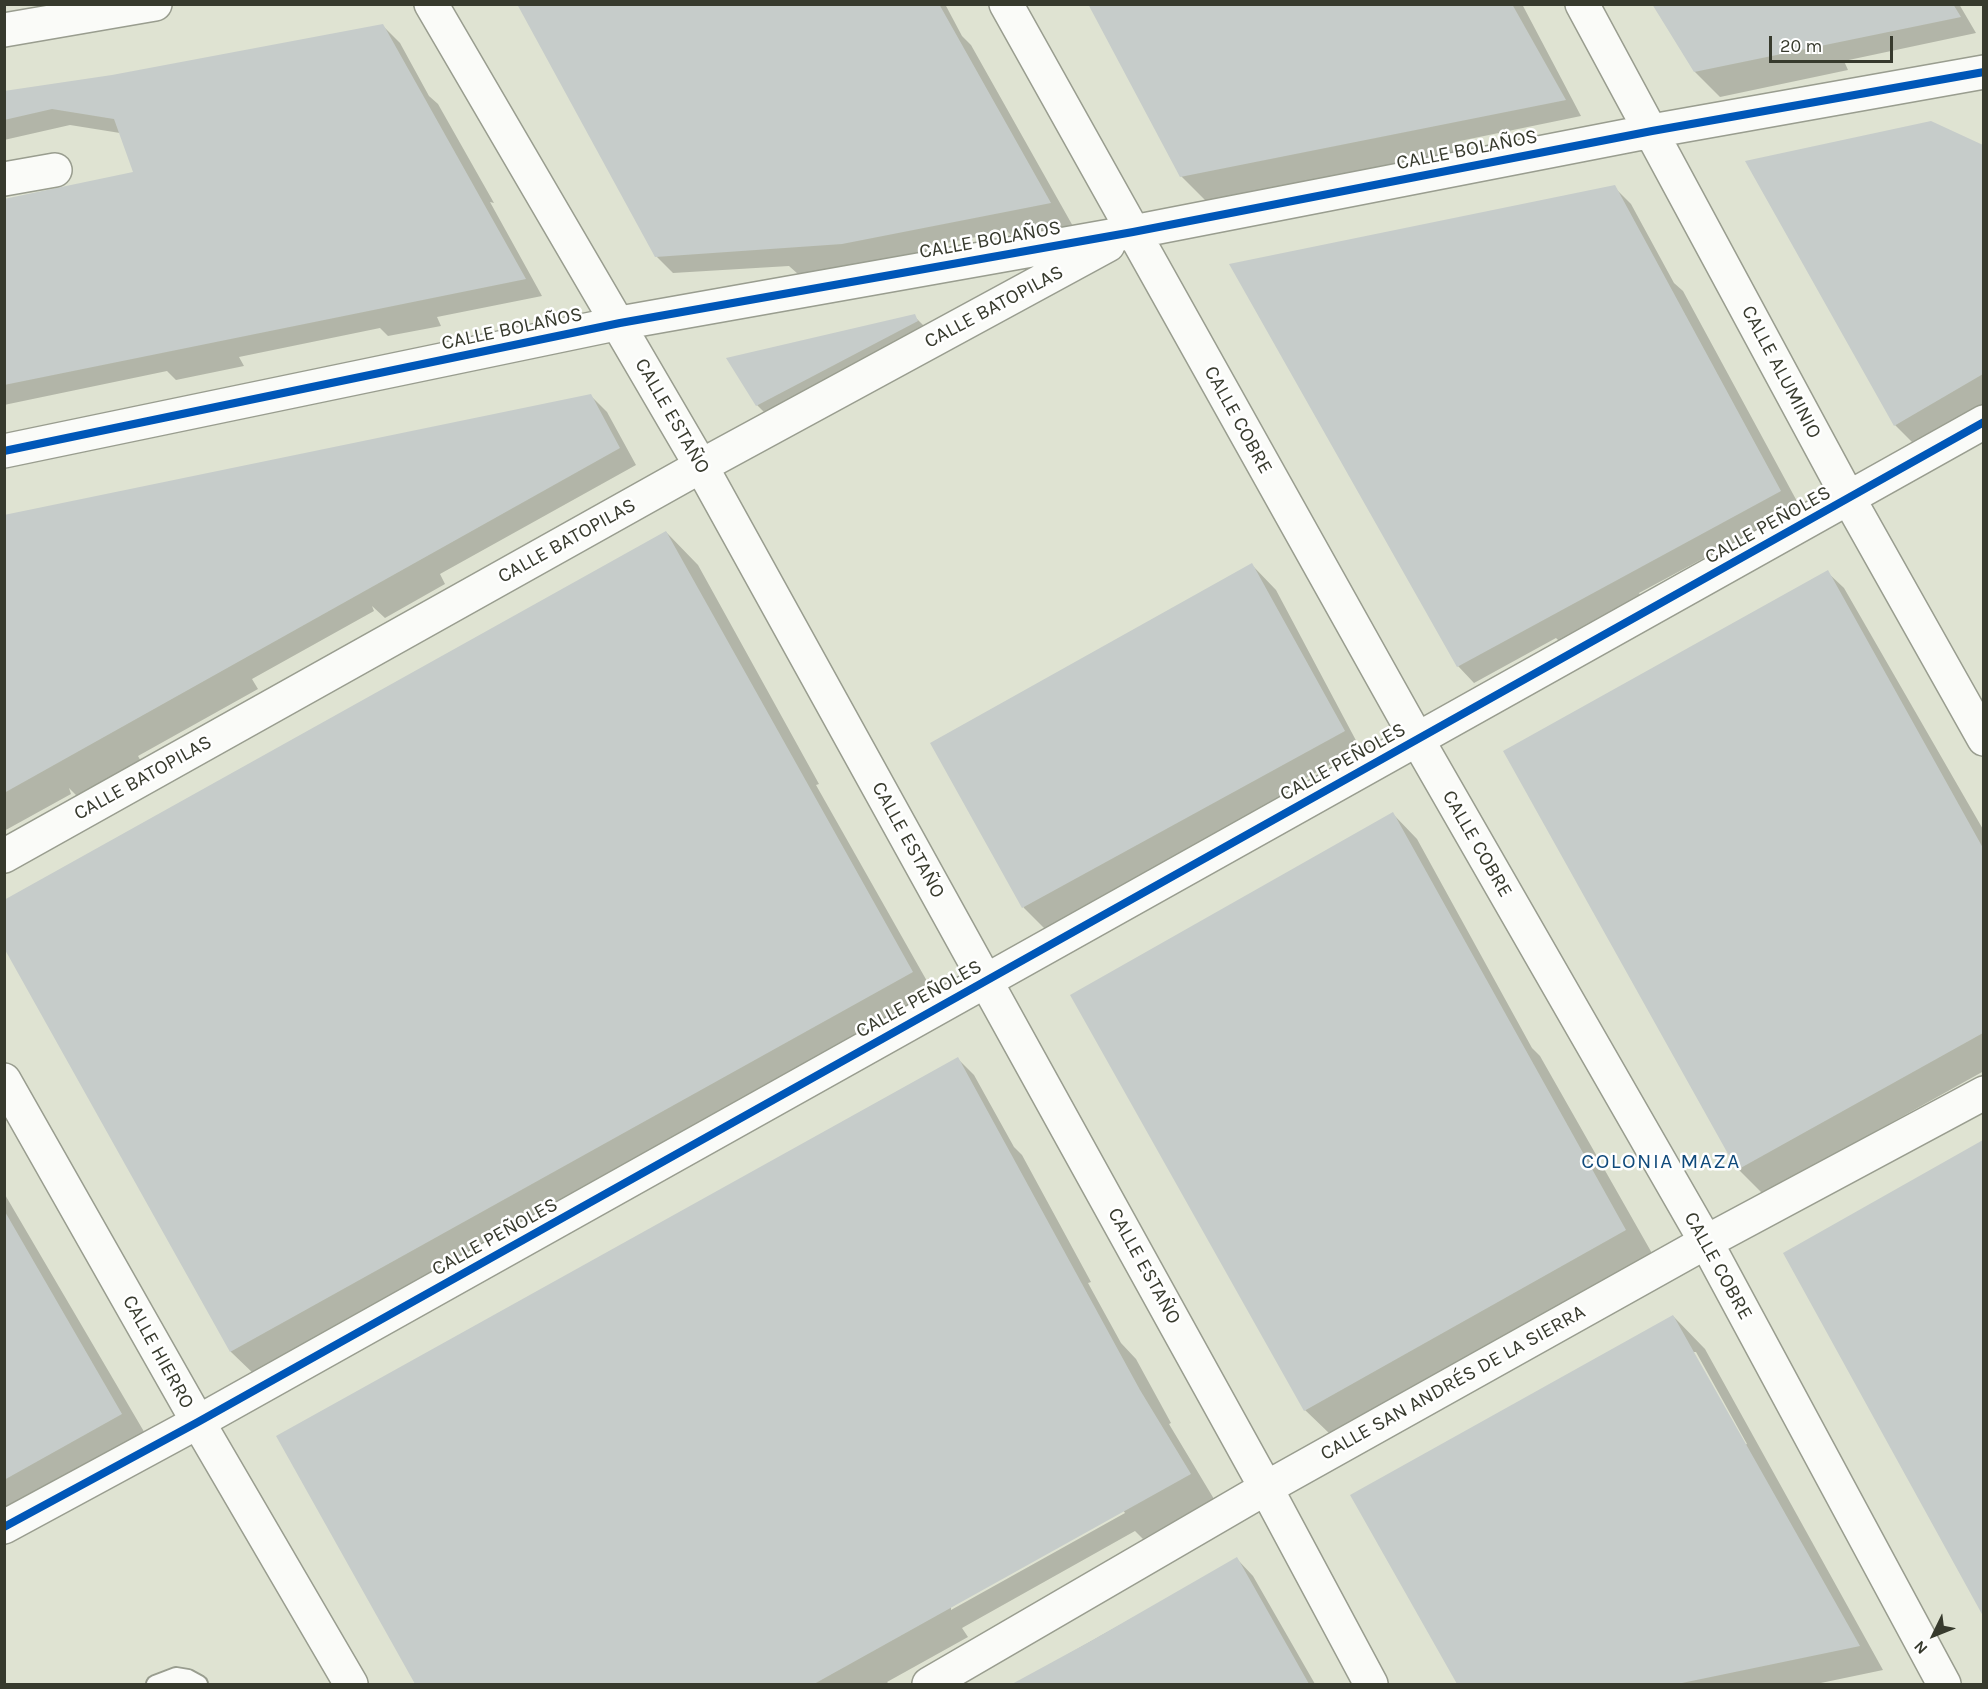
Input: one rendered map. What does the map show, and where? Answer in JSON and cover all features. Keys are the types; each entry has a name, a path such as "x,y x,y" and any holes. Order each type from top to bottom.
{"street":[{"path":"4,30 155,4"},
{"name":"CALLE ESTAÑO","path":"431,4 620,323 701,466 1266,1488 1371,1684"},
{"name":"CALLE COBRE","path":"1006,4 1417,739 1706,1242 1944,1684"},
{"name":"CALLE ALUMINIO","path":"1582,4 1653,131 1849,499 1983,739"},
{"name":"CALLE BOLAÑOS","path":"4,451 620,323 1133,232 1653,131 1983,72"},
{"path":"4,179 55,170"},
{"name":"CALLE BATOPILAS","path":"4,856 701,466 1133,232"},
{"name":"CALLE PEÑOLES","path":"4,1527 198,1422 1983,422"},
{"name":"CALLE HIERRO","path":"4,1080 198,1422 351,1684"},
{"name":"CALLE SAN ANDRÉS DE LA SIERRA","path":"929,1684 1266,1488 1706,1242 1983,1094"}],"lane":[{"path":"155,1684 176,1676 188,1678 199,1684"}],"building":[{"path":"517,4 939,4 1051,203 842,244 655,257"},
{"path":"1088,4 1512,4 1566,100 1180,177"},
{"path":"1652,4 1953,4 1961,17 1694,72"},
{"path":"383,24 526,279 4,385 4,199 133,172 114,119 52,109 4,120 4,91 112,75"},
{"path":"1931,121 1983,145 1983,374 1894,426 1745,161"},
{"path":"1615,185 1781,491 1457,667 1229,264"},
{"path":"915,314 918,321 756,406 726,358"},
{"path":"591,394 620,448 4,793 4,515"},
{"path":"666,531 913,972 230,1352 4,948 4,900"},
{"path":"1252,563 1345,731 1022,908 930,743"},
{"path":"1828,570 1983,848 1983,1033 1737,1170 1503,751"},
{"path":"1393,812 1626,1230 1304,1411 1070,995"},
{"path":"958,1057 1140,1390 1191,1474 814,1684 415,1684 276,1436"},
{"path":"1983,1140 1983,1616 1783,1253"},
{"path":"4,1210 122,1414 4,1480"},
{"path":"1673,1315 1860,1646 1677,1684 1457,1684 1350,1495"},
{"path":"1237,1557 1309,1684 1012,1684 1091,1641"}],"cycle path":[{"path":"4,451 620,323 1133,232 1652,131 1984,72"},
{"path":"4,1527 198,1422 1984,422"}],"district":[{"name":"COLONIA MAZA","path":"1661,1162"}]}
